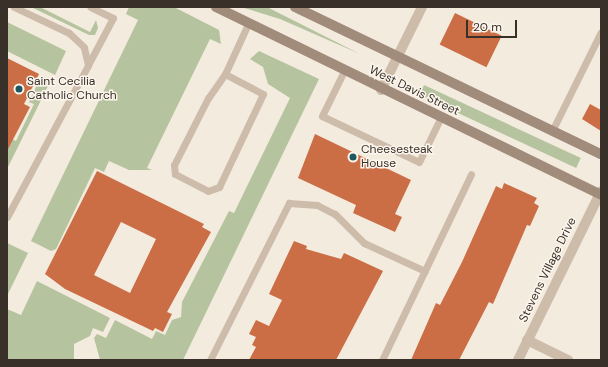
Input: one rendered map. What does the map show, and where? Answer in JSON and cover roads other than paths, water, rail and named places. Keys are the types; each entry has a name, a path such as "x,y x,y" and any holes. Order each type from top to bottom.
{"main road":[{"name":"West Davis Street","path":"216,7 440,119 600,193"},
{"name":"West Davis Street","path":"295,7 397,58 601,154"}],"street":[{"path":"381,90 422,7"},
{"name":"Stevens Village Drive","path":"518,360 600,193"},
{"path":"528,340 568,360"}],"lane":[{"path":"14,7 69,33 84,47 88,65"},
{"path":"7,217 113,18 90,7"},
{"path":"225,74 263,94 219,187 208,191 175,174 174,165 208,98 225,74 248,24"},
{"path":"552,131 601,32"},
{"path":"344,71 322,116 419,162 440,119"},
{"path":"382,360 472,174"},
{"path":"210,360 289,203 317,205 335,214 364,243 425,271"}],"place":[{"name":"Saint Cecilia Catholic Church","path":"19,89"},
{"name":"Cheesesteak House","path":"353,157"}]}
